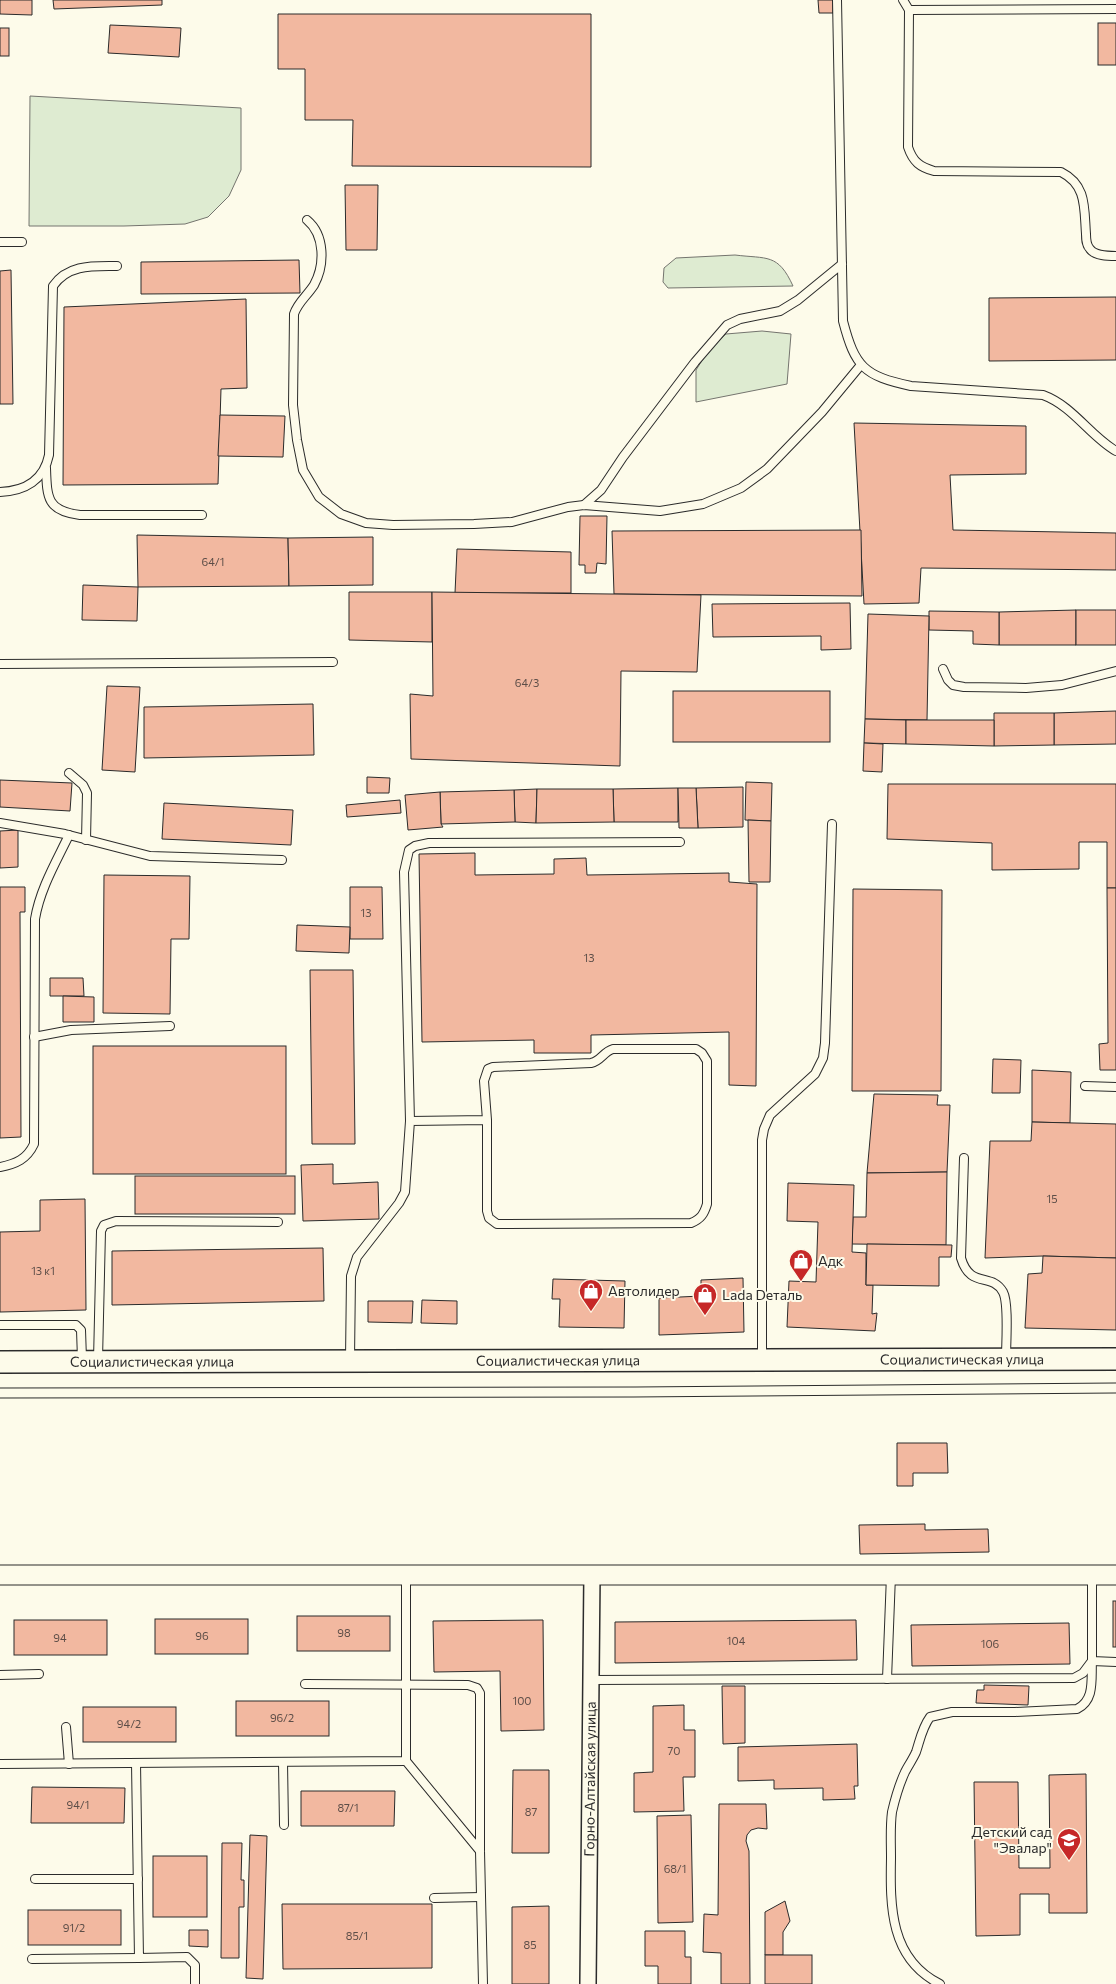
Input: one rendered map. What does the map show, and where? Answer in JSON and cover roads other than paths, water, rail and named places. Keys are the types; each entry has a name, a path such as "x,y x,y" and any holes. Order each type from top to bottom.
{"main road":[{"name":"Социалистическая улица","path":"0,1362 1116,1359"}],"street":[{"name":"Горно-Алтайская улица","path":"588,1984 592,1574"},
{"path":"0,1575 1116,1575"}],"lane":[{"path":"837,0 843,321 849,345 860,366 871,374 911,386 1043,395 1055,399 1096,436 1116,451"},
{"path":"903,0 909,10 908,147 911,156 917,164 934,171 1061,172 1071,177 1082,194 1087,243 1091,251 1116,256"},
{"path":"909,10 1116,9"},
{"path":"307,220 315,227 322,256 318,276 313,287 297,305 294,314 293,406 297,440 303,470 318,498 341,514 366,523 439,525 512,522 568,507 584,505 660,511 704,504 741,488 768,469 822,412 860,366"},
{"path":"0,242 22,242"},
{"path":"584,505 601,490 623,457 695,362 727,324 740,319 780,311 798,300 842,264"},
{"path":"117,266 86,266 76,268 58,279 53,286 49,454 46,468 49,500 62,512 80,515 202,515"},
{"path":"0,492 10,492 24,487 37,479 46,468"},
{"path":"0,664 333,662"},
{"path":"943,670 953,685 964,687 1026,688 1062,685 1116,671"},
{"path":"69,773 83,785 87,793 86,840"},
{"path":"0,823 69,836 150,856 282,860"},
{"path":"762,1360 762,1140 770,1115 815,1074 823,1058 832,824"},
{"path":"0,1166 22,1160 29,1154 34,1144 36,911 47,880 69,836"},
{"path":"350,1361 351,1276 353,1266 357,1257 399,1203 405,1192 410,1122 404,872 409,850 415,846 429,843 680,842"},
{"path":"34,1037 71,1030 170,1026"},
{"path":"696,1048 707,1061 707,1204 705,1211 691,1223 498,1224 489,1218 487,1211 487,1120 484,1081 488,1069 493,1067 591,1063 597,1062 607,1051 613,1049 696,1048"},
{"path":"1085,1086 1116,1087"},
{"path":"410,1122 487,1120"},
{"path":"964,1158 961,1258 966,1272 999,1286 1004,1293 1006,1302 1006,1359"},
{"path":"90,1361 101,1230 104,1225 116,1221 278,1222"},
{"path":"0,1325 76,1325 81,1330 90,1361"},
{"path":"406,1575 406,1761 480,1851"},
{"path":"887,1679 891,1575"},
{"path":"940,1984 926,1977 914,1965 900,1943 892,1914 890,1888 892,1813 900,1784 915,1754 924,1726 930,1718 952,1712 1015,1712 1077,1709 1084,1705 1091,1694 1092,1575"},
{"path":"591,1680 1074,1678 1083,1673 1092,1661"},
{"path":"1092,1661 1116,1662"},
{"path":"0,1675 39,1674"},
{"path":"305,1684 468,1685 476,1688 480,1693 482,1984"},
{"path":"66,1727 69,1764"},
{"path":"0,1764 406,1761"},
{"path":"283,1762 284,1824"},
{"path":"136,1763 139,1958"},
{"path":"35,1879 138,1879"},
{"path":"434,1898 481,1897"},
{"path":"32,1959 187,1957 195,1965 195,1984"}],"tram line":[{"path":"0,1388 636,1387 1116,1383"},
{"path":"0,1398 634,1397 1116,1393"}],"place":[{"name":"Адк","path":"801,1282"},
{"name":"Автолидер","path":"591,1312"},
{"name":"Lada Dеталь","path":"705,1316"},
{"name":"Детский сад \"Эвалар\"","path":"1069,1861"}]}
